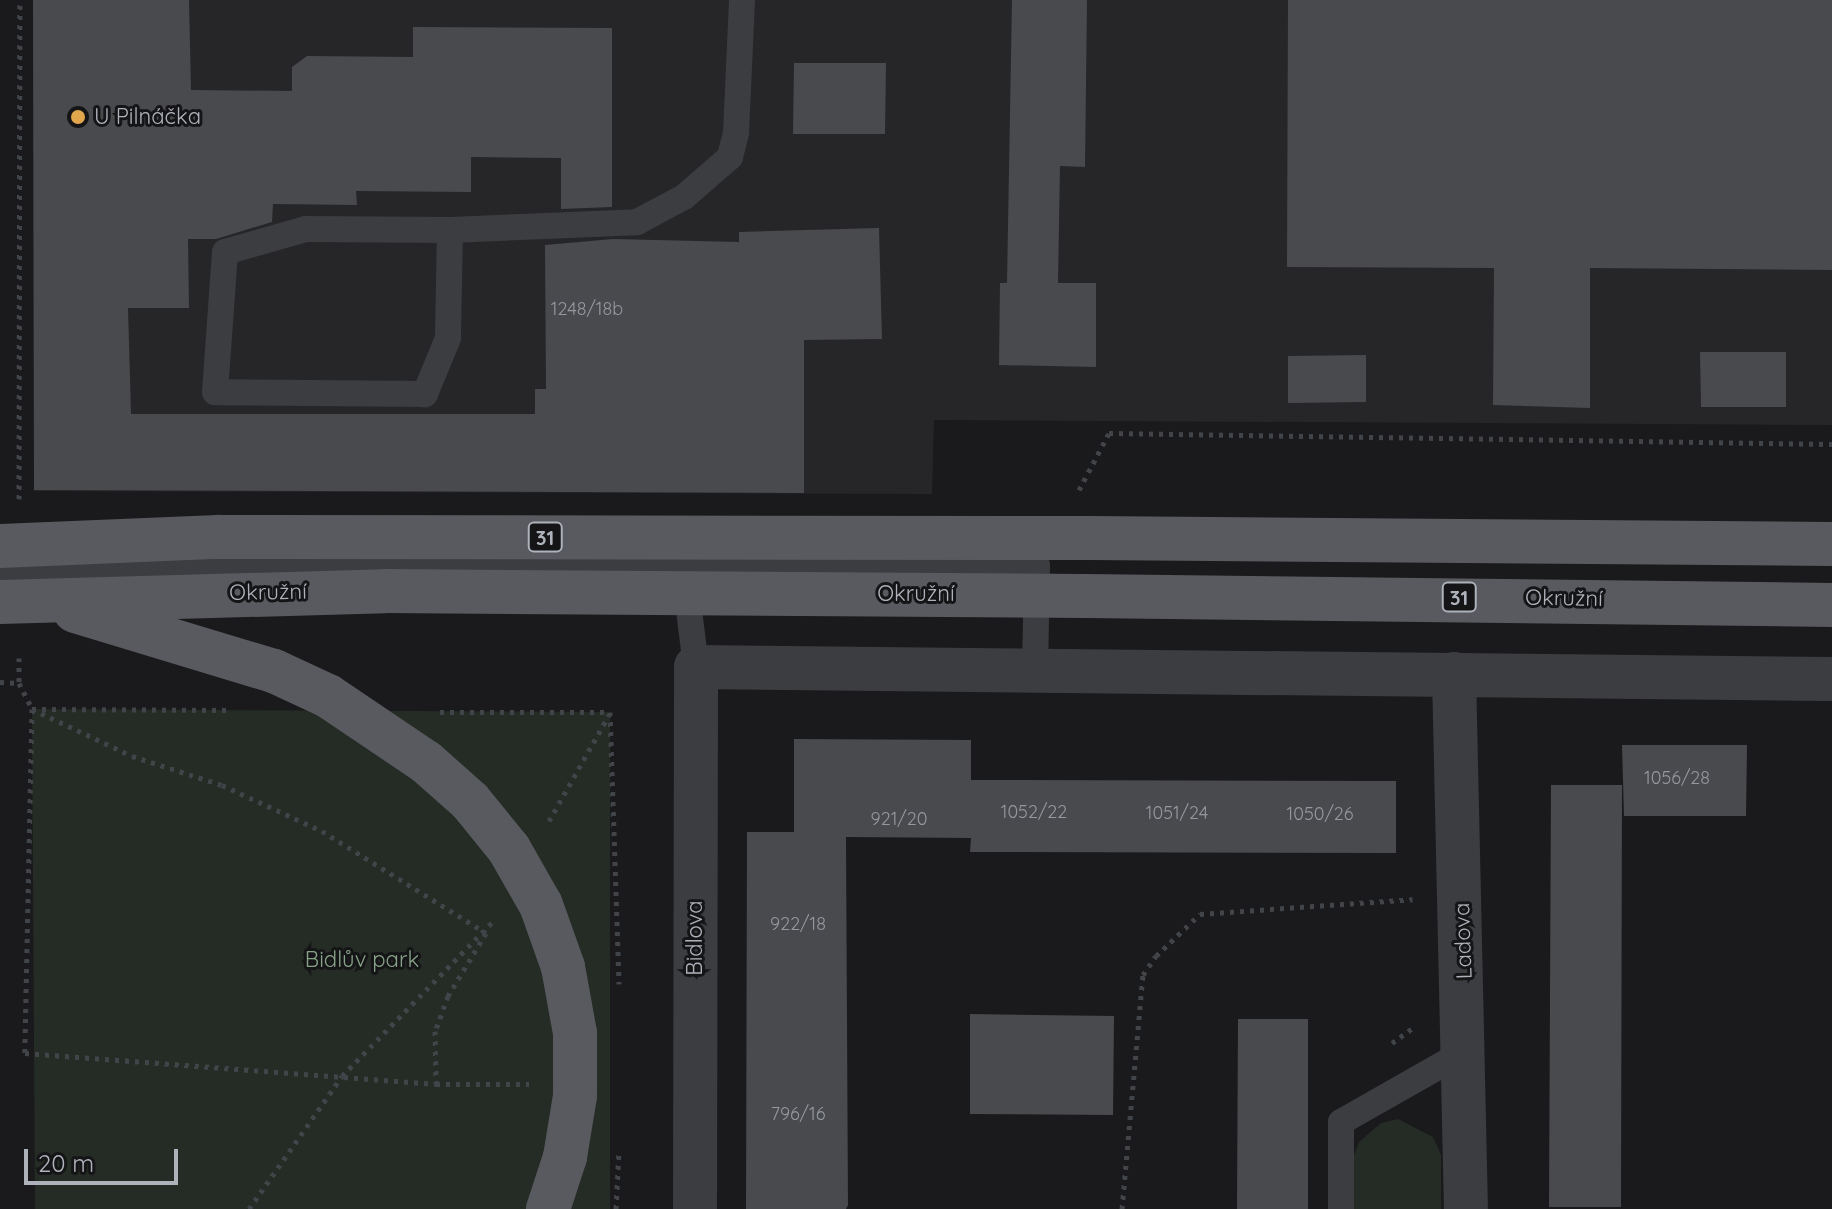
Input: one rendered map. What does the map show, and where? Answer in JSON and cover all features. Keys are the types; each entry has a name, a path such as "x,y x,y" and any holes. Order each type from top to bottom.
{"main road":[{"name":"31","path":"0,546 218,537 1082,519 1832,544"},
{"name":"Okružní","path":"10,592 385,591 1832,605"},
{"path":"10,592 274,671 380,727 470,801 509,849 535,894 563,967 575,1033 575,1096 565,1157 548,1209"}],"street":[{"path":"696,667 1832,679"},
{"name":"Bidlova","path":"695,1209 696,667"},
{"name":"Ladova","path":"1454,674 1466,1051 1466,1209"}],"lane":[{"path":"450,230 448,338 425,394 215,392 225,252 306,229 450,230 637,222 684,197 730,157 736,133 742,0"},
{"path":"10,592 271,564 683,562 1037,566 1035,671"},
{"path":"683,562 696,667"},
{"path":"1341,1209 1341,1122 1466,1051"}],"path":[{"path":"19,507 20,0"},
{"path":"1082,519 1109,433 1832,444"},
{"path":"19,658 19,683 32,709 25,1053 436,1084 545,1084"},
{"path":"0,682 19,683"},
{"path":"32,709 235,711"},
{"path":"32,709 132,756 222,785 322,831 486,933"},
{"path":"423,711 610,712"},
{"path":"548,823 610,712"},
{"path":"610,712 619,991"},
{"path":"1122,1209 1143,975 1200,914 1461,895"},
{"path":"436,1084 435,1031 448,996 501,906"},
{"path":"249,1209 342,1076 486,933"},
{"path":"1390,1045 1421,1020"},
{"path":"616,1209 619,1147"}],"shaded area":[{"path":"33,0 1832,0 1832,425 934,420 932,494 34,491"}],"green space":[{"name":"Bidlův park","path":"32,709 610,712 610,1209 35,1209"},
{"path":"1398,1119 1433,1137 1441,1155 1441,1209 1352,1209 1353,1158 1359,1142 1381,1123"}],"building":[{"path":"33,0 189,0 191,90 292,91 292,67 307,56 413,57 413,27 612,28 612,207 561,209 561,158 471,157 471,192 356,191 357,205 273,204 272,222 216,239 188,239 189,308 128,308 131,414 535,414 535,389 546,389 545,245 613,239 739,242 739,232 879,228 882,339 804,340 804,493 34,490"},
{"path":"1012,0 1087,0 1085,167 1060,166 1058,283 1096,283 1096,367 999,365 1000,283 1007,283"},
{"path":"1288,0 1832,0 1832,270 1590,268 1590,408 1493,405 1494,268 1287,267"},
{"path":"794,63 886,63 885,134 793,134"},
{"path":"1700,352 1786,352 1786,407 1701,407"},
{"path":"1366,355 1366,402 1288,403 1288,356"},
{"path":"794,739 971,740 971,780 1396,781 1396,853 970,852 971,838 846,837 848,1205 846,1209 746,1209 747,832 794,832"},
{"path":"1622,745 1747,745 1746,816 1624,816"},
{"path":"1551,785 1622,785 1621,1207 1549,1207"},
{"path":"970,1014 1114,1016 1113,1115 970,1114"},
{"path":"1238,1019 1308,1019 1308,1209 1237,1209"}],"place":[{"name":"U Pilnáčka","path":"78,117"}]}
